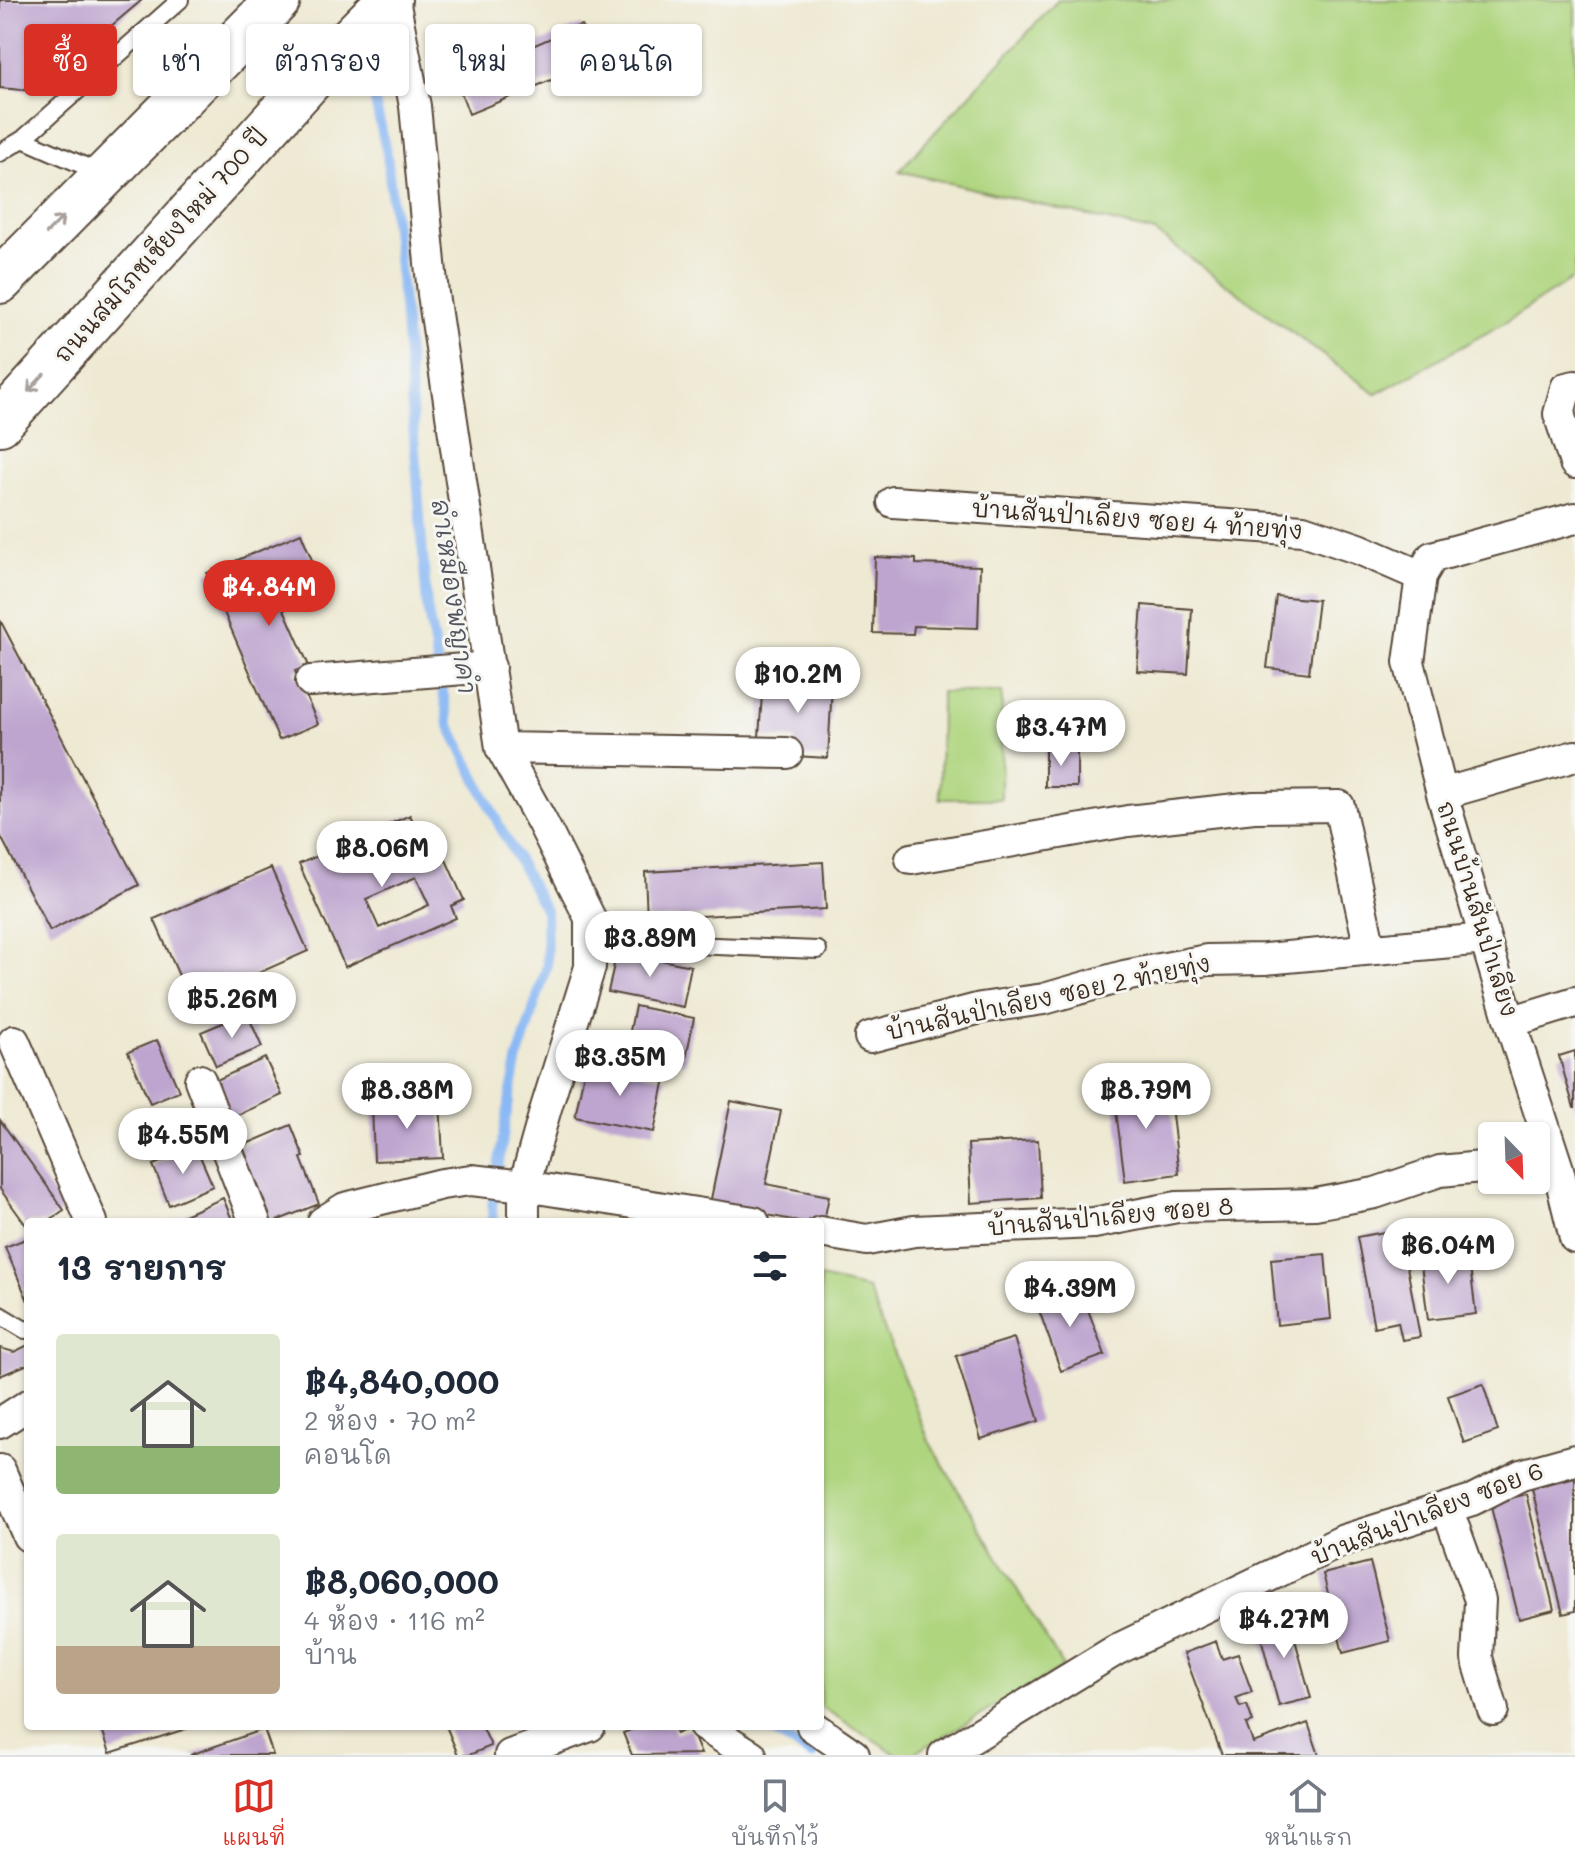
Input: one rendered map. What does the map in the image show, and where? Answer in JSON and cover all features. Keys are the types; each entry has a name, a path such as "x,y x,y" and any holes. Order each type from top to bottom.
{"main road":[{"path":"0,281 278,0"},
{"name":"ถนนสมโภชเชียงใหม่ 700 ปี","path":"0,423 314,76 386,5"}],"street":[{"path":"386,5 415,106 476,668 501,748 590,918 590,967 546,1108 513,1185 523,1218"},
{"path":"1575,386 1566,388 1559,414 1575,463"},
{"name":"บ้านสันป่าเลียง ซอย 4 ท้ายทุ่ง","path":"893,502 1303,530 1359,549 1421,576"},
{"path":"1421,576 1432,557 1575,518"},
{"name":"ถนนบ้านสันป่าเลียง","path":"1421,576 1409,662 1442,794 1510,1022 1535,1122"},
{"path":"311,681 476,668"},
{"path":"501,748 787,753"},
{"path":"1442,794 1575,756"},
{"path":"911,859 1128,821 1254,807 1339,806 1370,949"},
{"name":"บ้านสันป่าเลียง ซอย 2 ท้ายทุ่ง","path":"870,1037 981,1008 1044,999 1124,976 1207,960 1265,959 1485,939"},
{"path":"1510,1022 1575,1002"},
{"path":"14,1041 90,1218"},
{"path":"200,1080 253,1218"},
{"name":"บ้านสันป่าเลียง ซอย 8","path":"824,1233 867,1240 914,1231 1094,1223 1177,1207 1315,1204 1375,1193 1440,1171 1478,1167"},
{"name":"ถนนบ้านสันป่าเลียง","path":"1550,1176 1575,1238"},
{"path":"329,1218 345,1208 471,1180 728,1218"},
{"path":"0,1423 24,1408"},
{"name":"บ้านสันป่าเลียง ซอย 6","path":"944,1755 1116,1650 1344,1540 1472,1500 1521,1475 1575,1460"},
{"path":"0,1470 24,1527"},
{"path":"1447,1508 1480,1600 1477,1658 1493,1710"},
{"path":"510,1755 579,1730"},
{"path":"710,1730 751,1755"},
{"path":"818,1730 854,1755"}],"lane":[{"path":"0,153 23,139 180,0"},
{"path":"23,139 105,175"},
{"path":"590,941 818,950"},
{"path":"0,1315 24,1329"}],"green space":[{"path":"1058,0 1256,0 1263,3 1266,0 1575,0 1575,277 1506,322 1376,394 1155,232 899,171"},
{"path":"941,692 1002,692 1001,799 940,799"},
{"path":"824,1279 868,1289 930,1443 1063,1667 911,1755 898,1755 824,1709"}],"building":[{"path":"0,0 142,0 114,24 24,24 24,90 0,88"},
{"path":"551,38 551,80 535,87 535,45"},
{"path":"462,96 512,96 469,114"},
{"path":"301,533 316,570 275,589 309,666 295,671 318,724 279,740 207,573"},
{"path":"875,557 916,559 916,564 980,566 978,628 914,626 913,634 873,633"},
{"path":"1276,596 1318,600 1309,673 1267,668"},
{"path":"1142,605 1192,609 1188,674 1137,671"},
{"path":"0,620 139,885 50,931 0,835"},
{"path":"763,680 832,684 828,758 794,756 795,739 759,737"},
{"path":"1045,749 1077,749 1077,787 1045,787"},
{"path":"410,815 421,839 434,833 464,900 451,906 456,918 345,967 299,864","holes":["416,877 429,905 379,928 366,899"]},
{"path":"823,862 826,909 647,919 645,872"},
{"path":"271,868 308,951 191,1003 154,919"},
{"path":"617,951 691,966 683,1007 608,992"},
{"path":"635,1006 694,1018 685,1063 626,1051"},
{"path":"247,1013 262,1047 216,1066 201,1032"},
{"path":"157,1040 179,1091 150,1103 128,1052"},
{"path":"1575,1051 1575,1108 1574,1108 1559,1056"},
{"path":"265,1058 282,1095 227,1120 210,1083"},
{"path":"586,1063 665,1078 654,1132 575,1117"},
{"path":"1168,1081 1179,1174 1125,1181 1113,1087"},
{"path":"440,1101 443,1158 374,1161 372,1104"},
{"path":"731,1101 781,1111 766,1184 829,1196 824,1221 824,1218 782,1218 710,1204"},
{"path":"0,1120 64,1210 53,1218 24,1218 24,1222 0,1189"},
{"path":"291,1125 319,1204 284,1218 263,1218 237,1148"},
{"path":"1038,1140 1041,1198 971,1203 968,1144"},
{"path":"196,1147 213,1186 169,1205 153,1165"},
{"path":"223,1198 231,1218 177,1218"},
{"path":"1400,1229 1420,1337 1402,1340 1398,1322 1374,1327 1357,1237"},
{"path":"24,1240 24,1292 5,1247"},
{"path":"1468,1251 1476,1314 1428,1320 1420,1257"},
{"path":"1325,1254 1331,1319 1277,1325 1271,1259"},
{"path":"1079,1286 1105,1355 1061,1371 1036,1302"},
{"path":"1014,1338 1039,1421 981,1439 956,1356"},
{"path":"24,1347 24,1366 0,1376 0,1348 14,1352"},
{"path":"1483,1384 1498,1431 1464,1443 1448,1396"},
{"path":"1575,1478 1575,1611 1563,1614 1532,1489"},
{"path":"1526,1494 1554,1610 1519,1619 1490,1503"},
{"path":"1370,1562 1390,1641 1343,1653 1323,1574"},
{"path":"1288,1614 1311,1698 1279,1706 1257,1622"},
{"path":"1216,1641 1222,1659 1238,1654 1252,1692 1236,1698 1240,1707 1247,1705 1253,1722 1246,1724 1253,1743 1308,1723 1319,1755 1222,1755 1184,1653"},
{"path":"102,1730 183,1730 110,1753"},
{"path":"264,1730 273,1755 190,1755"},
{"path":"448,1730 484,1730 491,1746 469,1755 458,1755"},
{"path":"631,1730 674,1730 676,1734 691,1730 701,1754 632,1755 623,1733"}],"waterway":[{"name":"ลำเหมืองพญาคำ","path":"374,96 387,154 406,332 427,607 449,724 546,911 547,966 518,1058 506,1117 493,1218"},
{"name":"ลำเหมืองพญาคำ","path":"769,1730 812,1755"}]}
